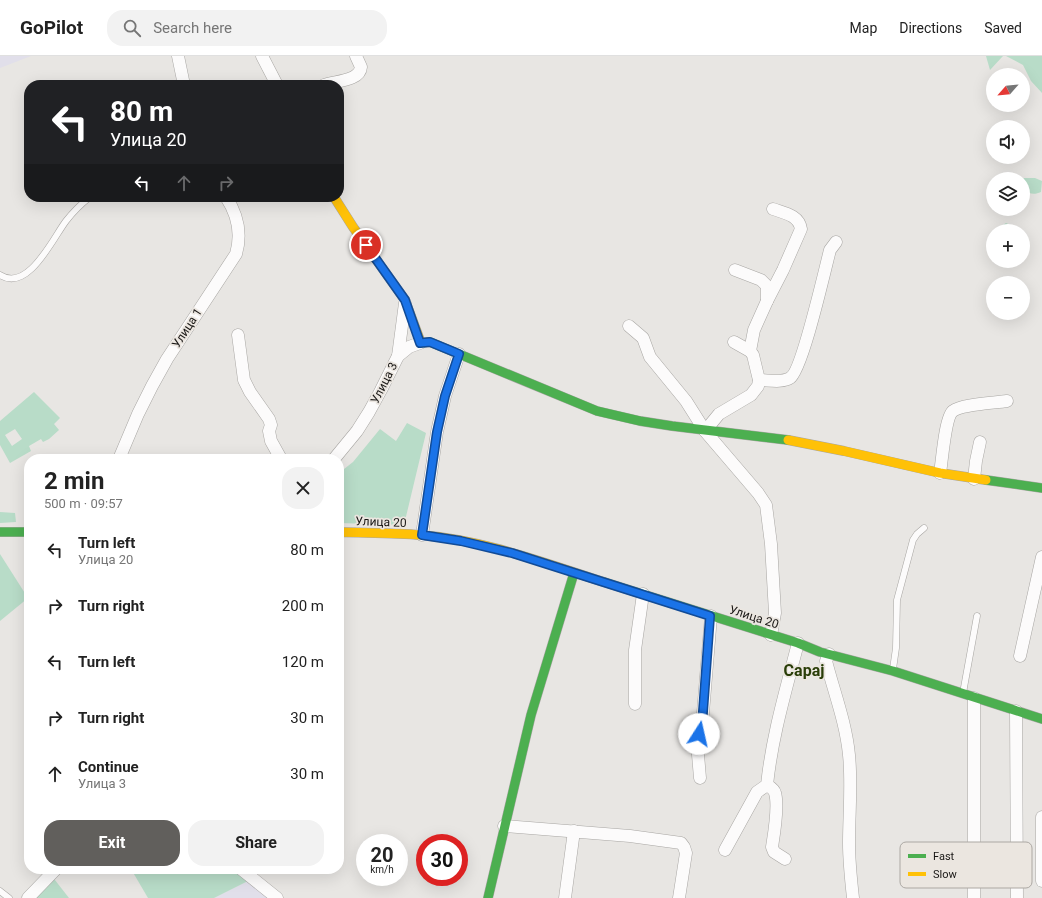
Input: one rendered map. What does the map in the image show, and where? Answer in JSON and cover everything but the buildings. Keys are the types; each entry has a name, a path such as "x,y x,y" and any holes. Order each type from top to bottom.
{"street":[{"path":"178,56 183,80"},
{"path":"262,56 274,80"},
{"path":"344,80 358,75 361,67 356,56"},
{"name":"Улица 1","path":"121,454 135,420 167,359 236,254 239,241 237,218 229,202"},
{"path":"337,202 353,227 405,300 420,343"},
{"path":"750,351 756,326 801,229 800,224 793,216 772,209"},
{"path":"760,380 784,380 790,378 794,374 809,331 830,250 836,242"},
{"path":"735,270 764,282 767,286 767,301"},
{"name":"Улица 3","path":"338,454 357,431 369,412 398,356 405,300"},
{"path":"629,326 643,338 650,357 686,401 705,431 758,493 766,505 775,613 771,635"},
{"path":"238,335 244,380 250,392 269,419 271,425 269,431 271,441 278,454"},
{"path":"398,356 409,347 420,343 430,342 597,411 640,421 705,431 775,438 844,451 940,473 1042,488"},
{"path":"705,431 715,418 725,409 751,395 758,386 760,380 755,360 750,351 734,342"},
{"path":"422,535 437,432 445,396 459,354"},
{"path":"940,473 948,420 952,412 962,407 1007,401"},
{"path":"974,479 980,442"},
{"path":"0,532 24,532"},
{"name":"Улица 20","path":"344,532 422,535 461,541 512,553 798,643 820,652 893,671 968,696 1042,718"},
{"path":"1020,656 1042,557"},
{"path":"488,898 530,715 574,573"},
{"path":"635,704 635,650 643,594"},
{"path":"700,778 696,743 702,725 710,616"},
{"path":"725,850 757,792 766,785 778,719 798,643"},
{"path":"829,654 826,661 846,734 851,771 849,845 850,875 853,898"},
{"path":"968,696 972,842"},
{"path":"1016,711 1017,842"},
{"path":"766,785 772,788 775,793 776,802 772,847 774,852 785,860"},
{"path":"1042,817 1042,881"},
{"path":"504,826 630,836 681,843 686,853 679,898"},
{"path":"565,898 574,831"},
{"path":"28,898 51,874"},
{"path":"247,874 277,898"},
{"path":"974,888 974,898"},
{"path":"1017,888 1017,898"}],"lane":[{"path":"0,275 13,278 26,273 37,262 66,221 85,202"},
{"path":"893,671 896,648 896,612 900,588 913,540 924,528"},
{"path":"968,696 977,616"},
{"path":"0,891 8,898"}],"shaded area":[{"path":"0,56 31,56 0,68"},
{"path":"250,880 271,898 214,898"}],"green space":[{"path":"986,56 1003,56 992,68 989,68"},
{"path":"1006,56 1042,56 1042,93 1030,79 1030,68 1024,68 1023,65"},
{"path":"1030,178 1035,178 1042,181 1041,192 1030,193"},
{"path":"34,392 60,418 54,424 59,430 49,439 43,442 41,439 29,446 31,451 10,463 0,445 0,421","holes":["15,429 22,439 12,446 5,435"]},
{"path":"407,423 426,433 404,525 344,523 344,469 353,462 380,429 396,441"},
{"path":"0,512 15,513 16,522 0,523"},
{"path":"0,554 24,592 24,601 0,621"},
{"path":"134,874 245,874 250,880 214,898 148,898"},
{"path":"51,875 69,898 28,898"}],"traffic: fast":[{"path":"421,343 430,342 597,411 640,421 672,426 788,440"},
{"path":"986,480 1042,488"},
{"path":"0,532 24,532"},
{"path":"488,898 531,715 574,573"},
{"path":"604,582 798,643 820,652 893,671 1042,719"}],"traffic: slow":[{"path":"337,202 353,227 405,300 421,343"},
{"path":"788,440 940,473 986,480"},
{"path":"344,532 421,535 468,542 514,553 604,582"}],"district":[{"name":"Сарај","path":"804,670"}],"route":[{"path":"366,245 405,300 420,343 430,342 459,354 445,396 437,432 422,535 461,541 512,553 710,616 702,725 699,734"}]}
